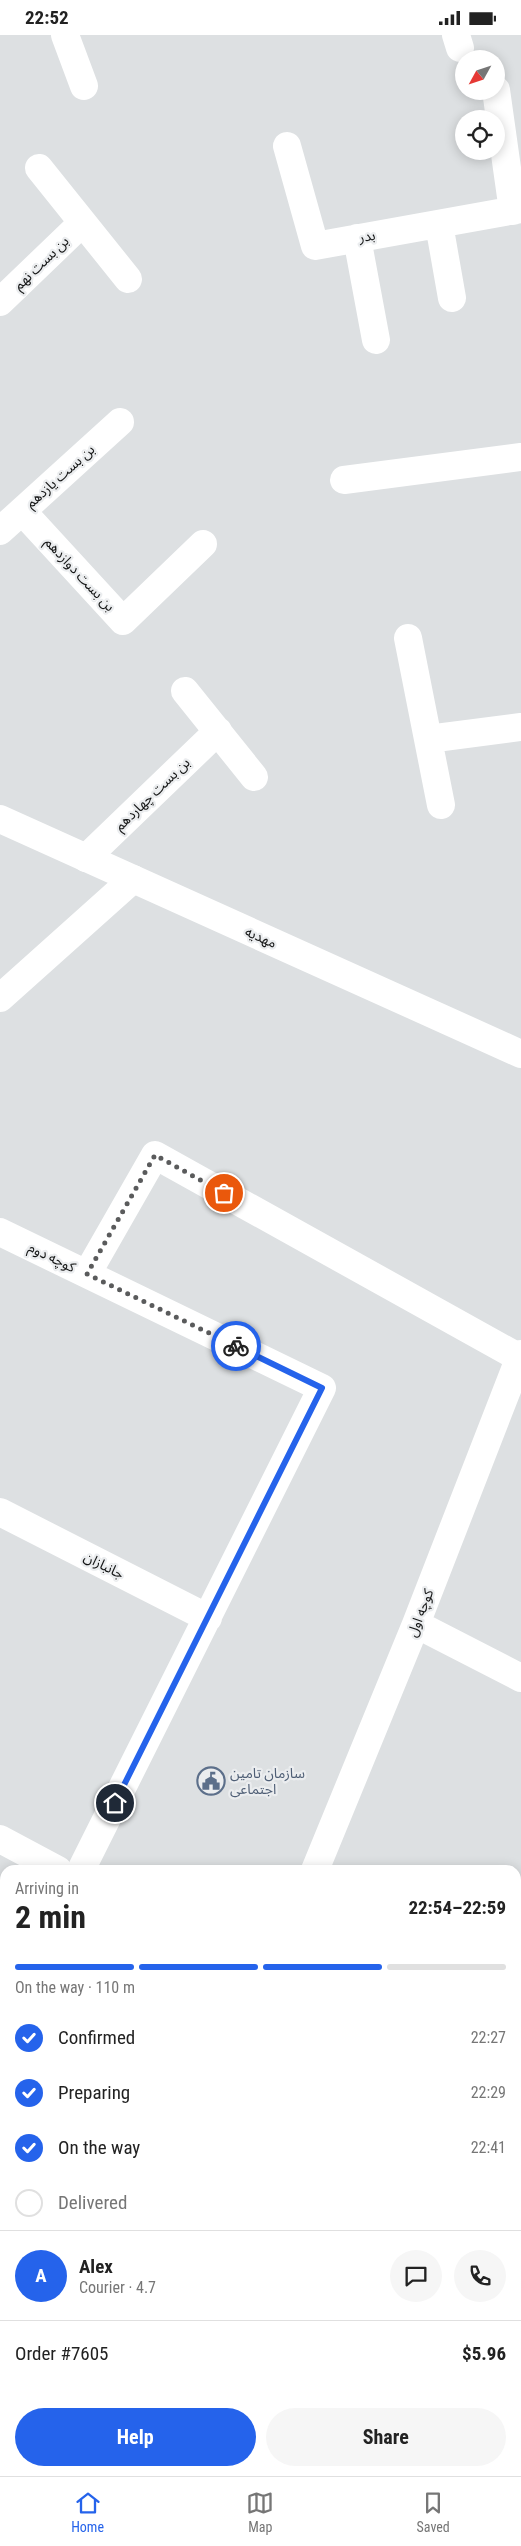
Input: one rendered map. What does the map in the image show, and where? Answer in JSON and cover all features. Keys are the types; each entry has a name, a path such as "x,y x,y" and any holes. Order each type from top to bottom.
{"street":[{"path":"65,35 84,87"},
{"path":"498,100 517,210"},
{"name":"بدر","path":"287,146 315,245 517,210"},
{"path":"39,168 81,224 128,279"},
{"name":"بن بست نهم","path":"0,301 81,224"},
{"path":"439,224 452,298"},
{"path":"357,238 376,339"},
{"name":"بن بست یازدهم","path":"0,531 120,422"},
{"path":"344,479 521,457"},
{"name":"بن بست دوازدهم","path":"22,511 123,621 203,544"},
{"path":"408,638 441,805"},
{"path":"185,691 254,777"},
{"path":"428,739 521,727"},
{"name":"بن بست چهاردهم","path":"86,858 218,731"},
{"name":"مهدیه","path":"0,819 521,1055"},
{"path":"0,997 133,879"},
{"path":"87,1274 155,1155 520,1356"},
{"name":"کوچه دوم","path":"0,1232 322,1388 84,1865"},
{"name":"کوچه اول","path":"321,1865 416,1624 513,1397 520,1356"},
{"name":"جانبازان","path":"0,1512 208,1618"},
{"path":"416,1624 521,1678"},
{"path":"0,1839 49,1865"}],"way so far":[{"path":"224,1193 155,1155 87,1274 236,1346"}],"place":[{"name":"سازمان تامین اجتماعی","path":"211,1781"}],"route":[{"path":"115,1803 322,1388 236,1346"}]}
